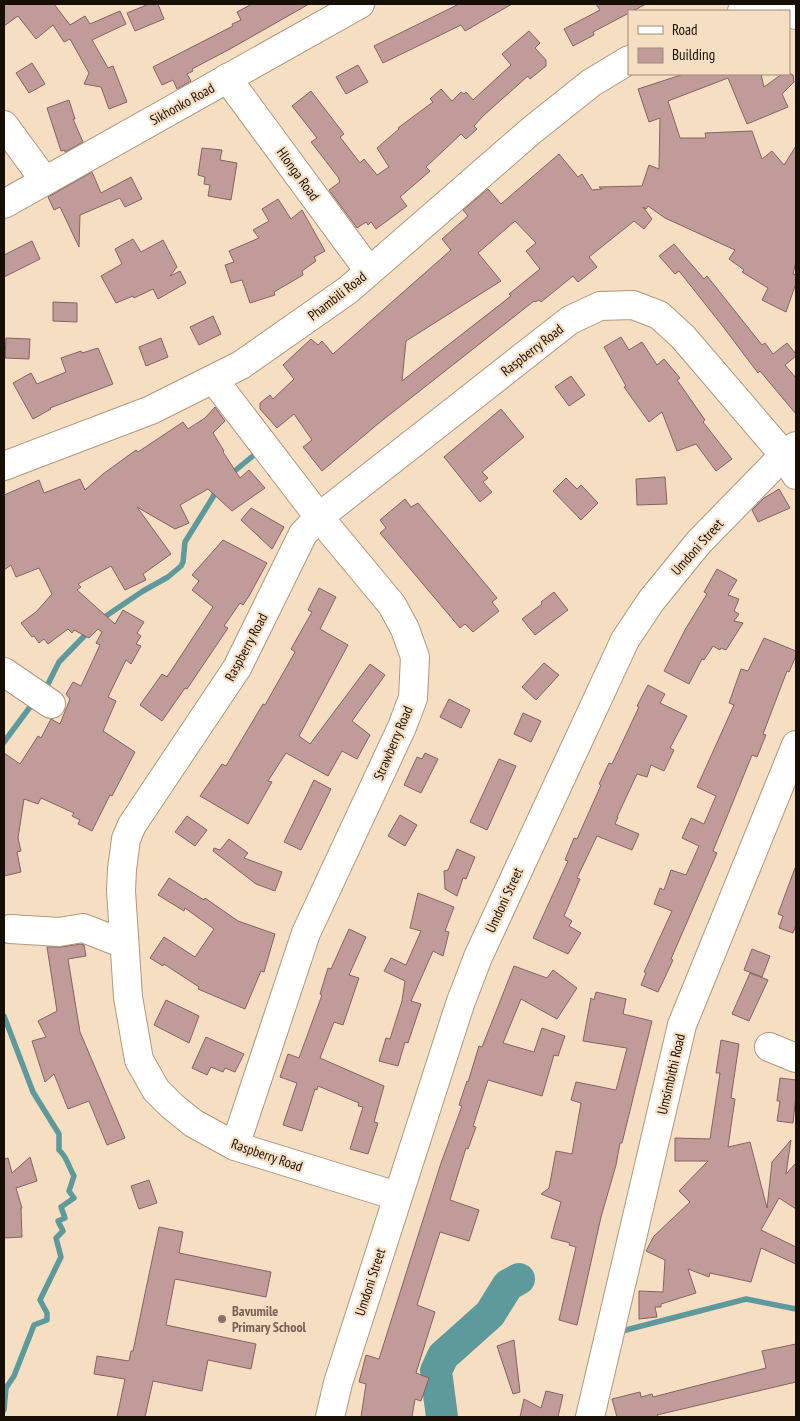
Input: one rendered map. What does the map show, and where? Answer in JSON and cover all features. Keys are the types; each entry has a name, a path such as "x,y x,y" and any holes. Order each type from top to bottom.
{"street":[{"name":"Sikhonko Road","path":"4,204 360,4"},
{"path":"746,10 767,4"},
{"path":"793,4 796,15"},
{"name":"Phambili Road","path":"4,466 151,410 241,365 348,290 532,130 592,83 628,61"},
{"name":"Hlonga Road","path":"228,78 369,271"},
{"path":"4,125 45,181"},
{"name":"Raspberry Road","path":"397,1196 235,1146 193,1123 170,1105 156,1090 139,1060 128,997 121,892 126,838 132,825 249,648 303,534 319,517 570,320 600,306 633,305 659,315 683,337 792,459"},
{"name":"Strawberry Road","path":"214,380 319,517 392,606 405,629 415,657 413,698 402,727 306,933 235,1146"},
{"name":"Umdoni Street","path":"330,1417 338,1383 460,1004 478,957 625,640 651,602 699,542 792,459"},
{"path":"4,672 51,704"},
{"name":"Umsimbithi Road","path":"590,1417 682,1026 796,745"},
{"path":"10,929 59,932 83,928 124,944"},
{"path":"769,1047 796,1058"}],"building":[{"path":"4,4 54,4 70,25 85,16 90,24 120,11 126,24 92,40 108,68 113,66 127,102 109,109 101,87 84,84 89,73 70,39 64,42 53,25 36,39 18,16 4,26"},
{"path":"149,4 158,4 164,19 135,31 127,13"},
{"path":"252,4 309,4 192,69 193,71 187,74 191,81 177,89 173,80 162,85 153,67 233,26 232,24 241,20 237,12"},
{"path":"459,4 512,4 465,31 461,25 383,63 374,46"},
{"path":"596,4 646,4 635,10 628,10 628,14 593,32 594,35 573,46 564,29 600,10"},
{"path":"529,31 540,43 535,48 546,60 546,66 530,79 528,76 483,116 474,126 477,129 466,139 461,134 426,167 430,171 400,197 407,206 376,229 371,222 368,225 366,222 357,228 329,190 340,182 338,177 311,142 317,138 292,106 311,91 344,134 340,137 360,163 364,159 377,175 389,167 377,148 398,128 433,102 430,99 441,89 452,101 461,92 464,94 466,92 473,100 511,65 502,54"},
{"path":"32,63 45,84 29,93 16,73"},
{"path":"358,65 368,82 346,94 336,77"},
{"path":"681,75 761,75 764,87 781,75 793,75 794,82 782,94 788,107 747,124 728,78 668,101 680,138 706,138 705,133 752,131 762,159 772,151 784,165 796,146 796,261 793,274 796,275 796,283 786,312 762,300 768,288 742,272 744,270 729,259 735,250 665,218 648,206 646,209 643,207 652,219 644,229 634,221 589,257 597,267 578,282 573,276 541,302 539,300 534,301 379,423 322,471 303,447 312,440 294,414 277,428 260,409 260,403 270,395 273,399 294,379 283,365 311,339 318,345 322,341 333,354 451,250 442,239 468,216 463,210 488,189 501,204 559,154 578,177 582,174 592,190 602,189 599,187 642,186 649,165 659,169 660,118 649,122 638,89","holes":["515,221 536,243 526,251 540,269 509,294 511,296 402,381 406,341 501,281 478,253"]},
{"path":"69,100 75,119 73,119 83,142 65,152 65,150 61,151 47,108"},
{"path":"202,148 222,150 220,160 237,163 231,200 208,196 210,185 204,184 205,177 198,175"},
{"path":"92,172 101,193 131,177 142,199 125,207 120,198 80,215 79,247 60,207 54,210 48,197"},
{"path":"278,199 291,219 302,210 325,251 314,257 316,261 302,271 303,275 274,292 275,295 250,303 242,280 231,283 225,265 234,262 229,251 259,238 253,230 269,221 262,209"},
{"path":"133,239 141,252 163,240 177,267 170,276 180,271 186,283 158,299 153,289 134,298 133,296 116,303 101,276 122,264 115,249"},
{"path":"32,241 40,259 4,277 4,255"},
{"path":"674,244 704,279 707,276 762,345 765,343 773,354 787,343 796,354 785,365 796,378 796,414 760,371 758,373 679,271 675,274 659,256"},
{"path":"53,302 77,303 77,322 53,321"},
{"path":"213,316 221,334 199,345 190,327"},
{"path":"621,337 629,350 642,342 657,365 664,359 680,378 677,380 705,420 703,422 732,459 716,471 696,444 677,451 662,412 649,422 624,387 626,386 604,347"},
{"path":"6,338 30,339 29,359 5,358"},
{"path":"161,338 168,357 146,366 139,347"},
{"path":"98,348 113,384 50,408 33,419 13,383 31,373 37,384 66,372 61,358 81,351 82,353"},
{"path":"571,376 585,395 569,406 555,387"},
{"path":"215,407 225,421 213,433 223,452 240,478 249,470 265,488 232,511 208,489 180,505 189,523 175,529 137,507 171,554 143,574 146,580 125,590 111,566 78,584 81,587 77,590 115,624 123,610 144,622 137,633 141,636 136,644 141,646 131,664 126,660 108,697 116,701 103,731 135,752 92,831 78,824 80,820 72,816 74,813 41,798 38,804 24,799 18,838 21,851 17,852 21,872 4,876 4,753 20,764 38,736 41,738 51,719 60,724 70,699 66,694 73,682 81,686 100,645 96,643 102,632 98,629 89,638 74,630 72,633 68,629 48,644 44,639 39,643 21,623 36,612 52,594 39,568 16,577 11,565 4,570 4,495 39,480 44,493 80,479 85,490 136,450 138,452 183,422 188,429 205,418"},
{"path":"501,409 524,437 482,472 488,478 483,482 492,492 480,502 444,457"},
{"path":"665,477 667,504 637,505 636,479"},
{"path":"566,478 577,489 581,485 598,503 581,520 553,491"},
{"path":"779,489 790,508 758,522 752,510 764,498"},
{"path":"405,499 411,507 418,503 497,598 492,602 499,611 473,632 465,624 460,628 380,533 386,528 380,520"},
{"path":"251,508 284,527 272,549 241,520"},
{"path":"223,540 267,563 243,605 240,603 224,626 228,628 187,689 185,688 162,721 140,705 162,674 167,677 213,607 192,590 199,581 192,575"},
{"path":"717,569 737,580 728,595 739,599 734,611 739,614 734,621 743,623 726,650 721,648 720,650 713,646 704,660 702,659 689,684 664,671 686,628 707,594 704,592"},
{"path":"319,588 336,597 320,629 348,645 299,736 310,744 370,664 385,675 352,721 370,735 357,759 342,751 328,776 286,753 268,781 272,782 248,824 200,796 222,764 226,766 263,704 265,705 295,652 291,649 312,612 308,610"},
{"path":"554,592 568,610 535,635 522,619"},
{"path":"764,638 796,651 796,656 789,672 787,671 763,734 766,735 757,757 752,755 713,851 717,853 658,992 641,985 646,973 644,972 672,911 654,904 660,888 664,890 671,870 686,875 699,846 682,838 691,818 704,824 716,796 697,787 734,705 729,703 741,669 748,671"},
{"path":"544,663 559,675 536,700 522,687"},
{"path":"648,685 665,694 660,703 687,716 670,748 674,750 664,771 651,765 647,777 637,774 617,817 615,824 639,834 632,850 597,836 577,878 580,879 564,916 572,921 569,926 581,933 568,954 533,938 568,861 565,860 574,838 577,839 601,785 599,784 609,763 612,764"},
{"path":"449,699 470,710 461,728 440,717"},
{"path":"523,713 541,721 531,742 514,734"},
{"path":"425,753 438,759 421,793 404,785 417,757 422,759"},
{"path":"499,759 516,766 487,830 470,822"},
{"path":"314,780 331,789 301,850 284,842"},
{"path":"400,815 417,825 405,846 388,836"},
{"path":"187,816 207,830 195,846 175,832"},
{"path":"229,839 248,853 244,858 282,872 275,891 256,884 213,851 214,848 220,850"},
{"path":"457,849 475,857 466,879 463,878 457,896 445,889 444,871 448,870"},
{"path":"795,868 796,925 793,933 779,928 783,916 778,914"},
{"path":"169,878 204,900 205,898 238,921 275,934 264,972 261,971 245,1009 198,989 199,987 164,964 163,966 150,958 164,937 195,957 214,929 185,908 184,911 158,895"},
{"path":"418,893 454,907 445,931 449,932 443,956 433,951 411,1001 421,1004 408,1043 405,1042 398,1066 379,1061 386,1038 390,1039 402,1001 405,981 384,971 391,958 406,965 421,931 410,928"},
{"path":"349,929 366,937 349,975 359,978 343,1025 334,1022 320,1058 384,1086 374,1122 378,1123 368,1154 350,1149 363,1107 358,1106 359,1103 318,1086 317,1090 315,1089 302,1131 283,1125 297,1083 280,1077 288,1054 299,1058 322,995 320,994 328,968 331,969"},
{"path":"84,945 86,956 68,959 80,1032 125,1138 107,1145 89,1101 68,1109 54,1074 45,1082 32,1041 46,1037 38,1021 57,1011 47,947"},
{"path":"752,949 770,956 762,977 744,970"},
{"path":"514,966 547,978 553,970 577,988 557,1019 521,999 503,1043 534,1052 542,1028 565,1036 558,1056 554,1055 542,1096 488,1080 473,1126 476,1127 468,1149 466,1148 450,1200 479,1210 469,1241 440,1232 417,1305 435,1312 416,1373 429,1378 421,1401 415,1399 412,1417 361,1417 366,1384 359,1382 366,1355 379,1359 441,1163 462,1106 459,1105 479,1046 482,1047"},
{"path":"750,973 768,980 749,1021 732,1014"},
{"path":"596,992 626,999 623,1014 652,1021 622,1143 620,1143 616,1165 601,1217 577,1325 559,1320 576,1247 569,1245 570,1243 551,1238 561,1202 541,1194 549,1188 556,1151 572,1154 581,1103 571,1100 576,1082 616,1090 627,1048 583,1041 591,998 594,1000"},
{"path":"166,1000 199,1016 189,1043 154,1025"},
{"path":"206,1037 244,1054 235,1072 225,1068 223,1072 211,1067 207,1075 192,1068"},
{"path":"721,1040 739,1044 731,1098 735,1099 728,1147 750,1142 767,1208 772,1162 791,1140 786,1174 796,1163 796,1209 779,1198 761,1230 796,1247 796,1264 761,1248 751,1282 710,1273 709,1277 688,1269 696,1293 661,1304 661,1307 655,1307 657,1317 639,1319 639,1291 663,1292 665,1260 646,1251 654,1236 690,1202 679,1191 708,1161 675,1161 675,1138 710,1139 720,1073 716,1073"},
{"path":"780,1078 796,1080 793,1123 777,1121 780,1101 777,1101"},
{"path":"30,1157 37,1181 16,1188 22,1208 22,1237 4,1238 4,1159 8,1158 12,1173"},
{"path":"149,1180 157,1203 139,1209 131,1186"},
{"path":"159,1227 183,1232 179,1253 271,1272 266,1297 175,1279 166,1325 256,1344 251,1369 208,1360 202,1391 153,1381 145,1417 117,1417 125,1379 94,1374 97,1356 129,1361 131,1351 133,1351"},
{"path":"514,1340 520,1392 513,1394 497,1346"},
{"path":"796,1344 796,1382 657,1415 658,1417 617,1417 612,1399 640,1392 641,1397 652,1394 653,1397 766,1368 762,1351"},
{"path":"546,1391 563,1395 558,1417 520,1417 524,1399 541,1408"}],"waterway":[{"path":"231,474 254,455"},
{"path":"100,620 143,591 168,577 181,566 185,542 216,489"},
{"path":"45,690 59,662 90,630"},
{"path":"4,742 33,703"},
{"path":"4,1016 33,1092 59,1134 59,1150 66,1159 74,1176 69,1191 74,1198 61,1207 65,1218 58,1221 63,1231 56,1238 61,1257 40,1300 47,1313 47,1320 34,1325 14,1376 6,1388 4,1410"},
{"path":"442,1417 436,1371 443,1356 490,1314 508,1285 519,1279"},
{"path":"622,1331 746,1299 796,1309"}],"place":[{"name":"Bavumile Primary School","path":"222,1319"}]}
